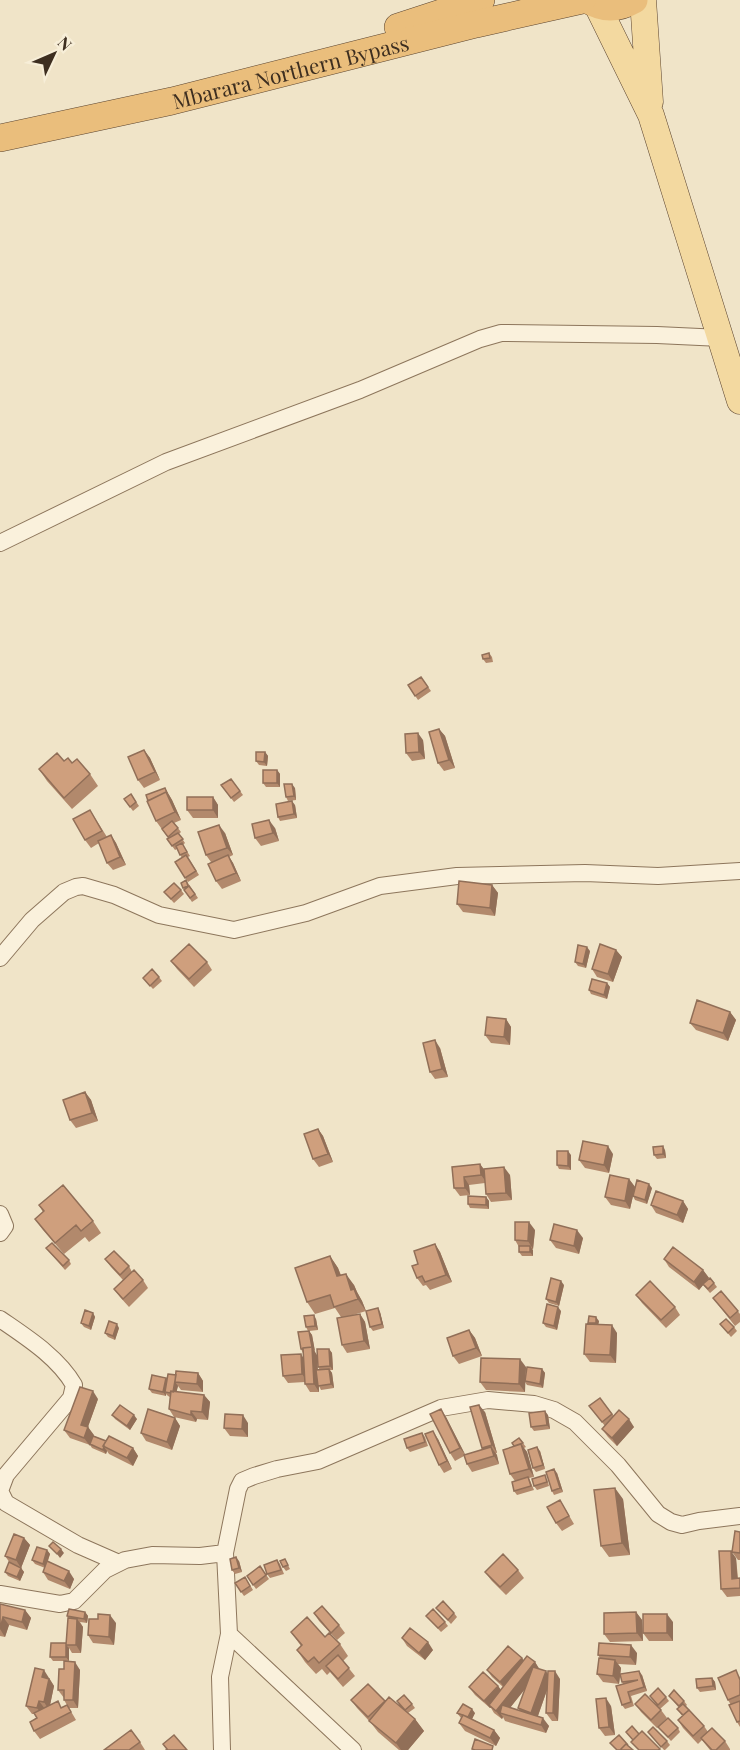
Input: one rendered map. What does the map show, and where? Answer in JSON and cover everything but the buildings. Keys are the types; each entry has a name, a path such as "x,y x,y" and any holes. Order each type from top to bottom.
{"highway":[{"name":"Mbarara Northern Bypass","path":"0,120 167,85 394,29 480,0"},
{"name":"Mbarara Northern Bypass","path":"0,138 172,101 476,24 589,2 610,8 622,6 634,0"}],"main road":[{"path":"643,0 651,115"},
{"path":"589,2 651,115 740,401"}],"street":[{"path":"0,543 166,462 360,390 480,339 501,333 721,338"},
{"path":"0,958 32,920 64,892 83,886 114,895 159,915 234,930 306,913 380,886 457,876 585,873 658,876 740,871"},
{"path":"0,1214 5,1226 0,1233"},
{"path":"0,1319 24,1335 66,1371 74,1385 70,1398 6,1476 0,1491 6,1503 78,1545 119,1563"},
{"path":"222,1750 220,1677 229,1634 225,1553 236,1498 242,1481 277,1469 318,1461 441,1408 488,1400 534,1404 554,1410 575,1422 618,1465 658,1514 671,1522 682,1526 699,1521 740,1516"},
{"path":"0,1594 60,1604 74,1601 105,1570 125,1560 152,1555 200,1556 225,1553"},
{"path":"229,1634 353,1750"}]}
